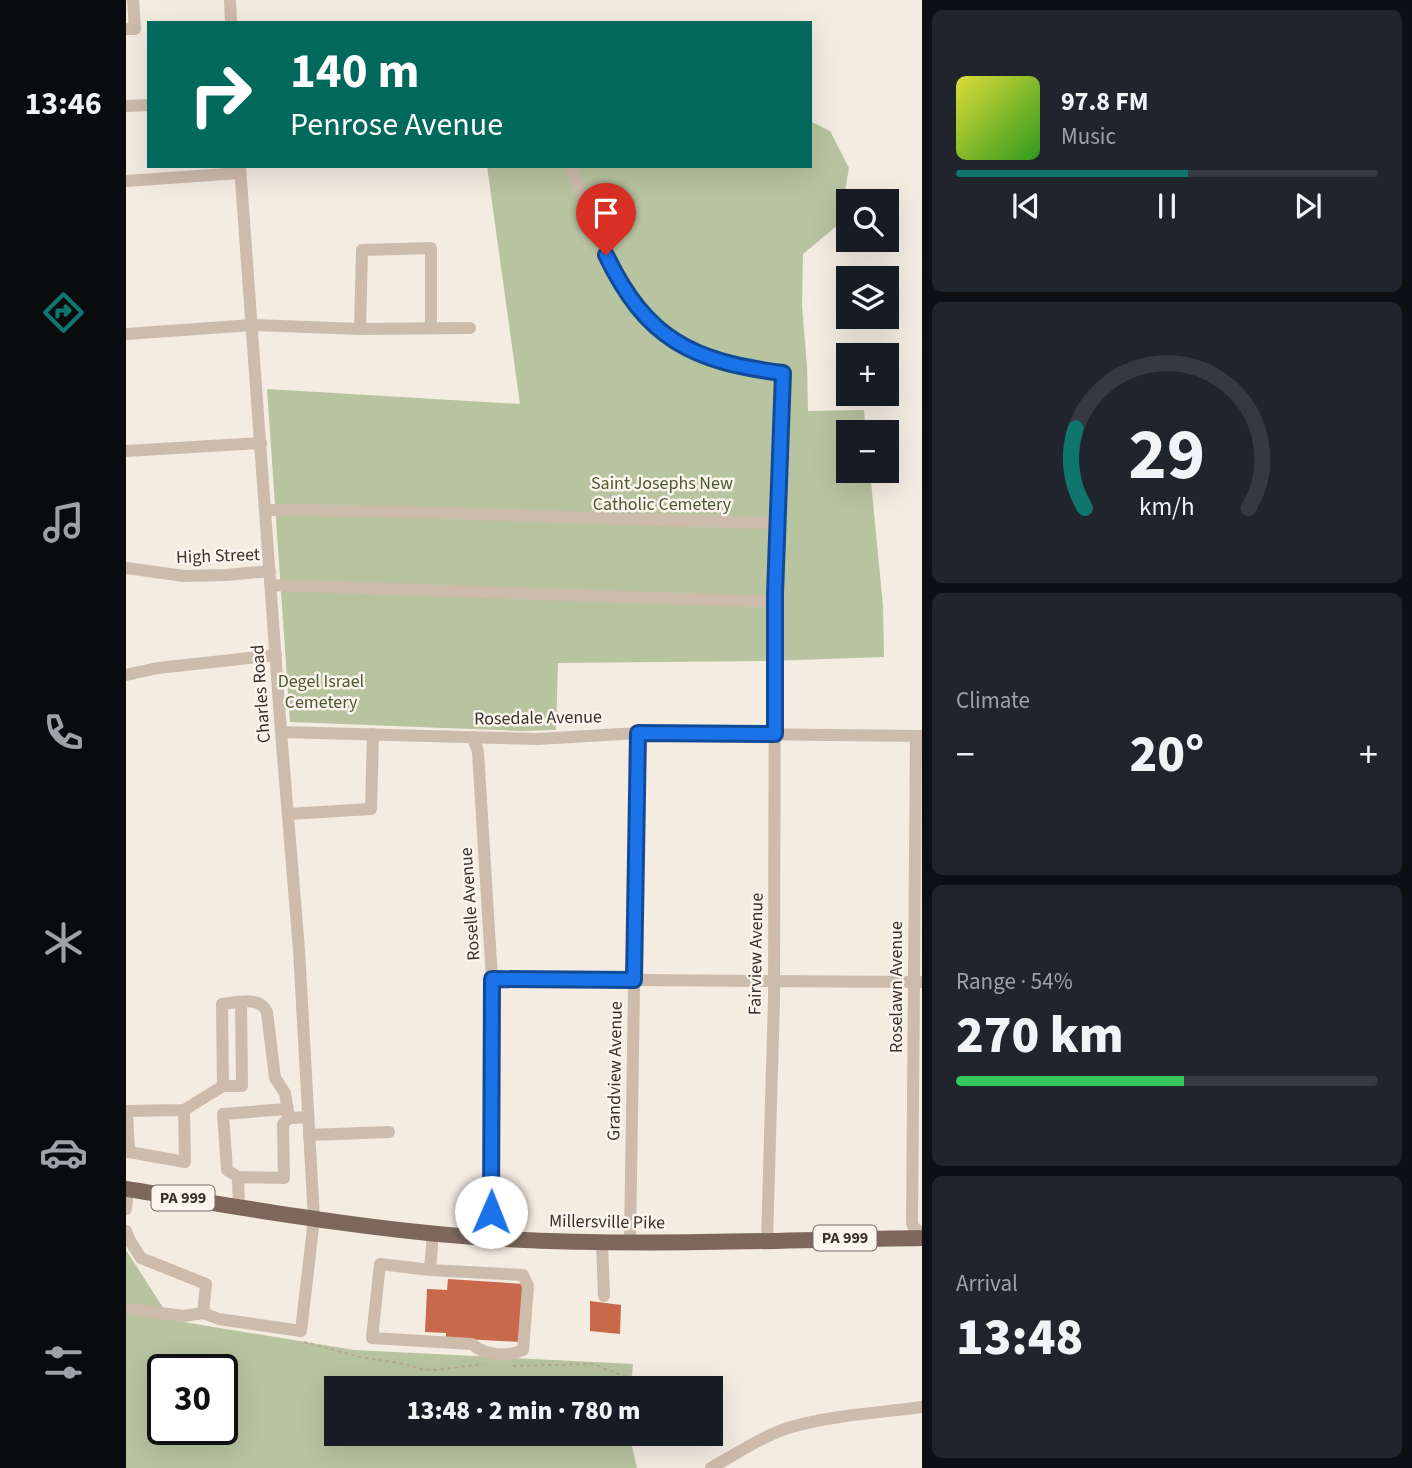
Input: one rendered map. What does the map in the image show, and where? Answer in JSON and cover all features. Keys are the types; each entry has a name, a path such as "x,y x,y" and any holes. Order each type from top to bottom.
{"main road":[{"name":"Millersville Pike","path":"127,1189 314,1219 490,1238 630,1242 922,1236"}],"street":[{"path":"126,29 135,29 133,0"},
{"path":"230,0 231,21"},
{"path":"126,106 147,105"},
{"name":"Fairview Avenue","path":"571,168 611,264 642,314 672,338 701,355 736,365 783,373 776,602 773,981 767,1241"},
{"path":"126,181 240,169"},
{"name":"Charles Road","path":"203,1313 219,1319 301,1331 314,1219 299,950 240,169"},
{"path":"360,329 362,250 431,248 431,328"},
{"path":"126,334 252,324 360,329 470,328"},
{"path":"126,451 261,443"},
{"path":"266,510 358,510 778,523"},
{"name":"High Street","path":"126,568 184,576 270,571"},
{"path":"271,585 776,602"},
{"path":"126,675 158,668 276,655"},
{"name":"Rosedale Avenue","path":"281,732 538,738 638,733 919,736"},
{"name":"Grandview Avenue","path":"630,1242 638,733"},
{"path":"288,814 371,809 373,734"},
{"name":"Roselawn Avenue","path":"919,736 918,982 912,1223 922,1236"},
{"name":"Roselle Avenue","path":"473,737 478,752 492,979 490,1238"},
{"path":"492,979 918,982"},
{"path":"223,1086 222,1004 257,1001 267,1012 275,1078 285,1093 288,1114 282,1134 284,1178 238,1177 227,1170 223,1114 288,1114 308,1117"},
{"path":"127,1111 184,1110 223,1086 242,1086 241,1003"},
{"path":"126,1103 127,1152 185,1162 184,1110"},
{"path":"309,1135 389,1132"},
{"path":"238,1177 239,1207"},
{"path":"126,1209 127,1189"},
{"path":"126,1231 141,1258 206,1284 203,1313 184,1316 126,1309"},
{"path":"430,1270 433,1233"},
{"path":"602,1242 604,1296"},
{"path":"380,1264 430,1270 523,1275 528,1286 523,1350 512,1354 481,1352 472,1344 372,1338 380,1264"},
{"path":"711,1468 766,1437 786,1429 837,1418 922,1407"}],"green space":[{"name":"Saint Josephs New Catholic Cemetery","path":"812,122 830,131 849,168 845,189 836,189 836,226 803,254 802,306 808,411 864,410 865,420 836,420 836,483 871,483 883,606 884,657 558,663 556,730 290,722 267,389 520,404 487,168 812,168"},
{"path":"126,1250 171,1320 354,1350 633,1364 632,1376 324,1376 324,1446 632,1446 637,1468 126,1468"}],"building":[{"path":"448,1279 524,1284 520,1342 446,1338 446,1333 425,1332 427,1289 447,1290"},
{"path":"590,1301 621,1305 620,1334 590,1331"}],"route":[{"path":"491,1212 492,979 634,980 638,733 775,734 775,594 783,373 736,365 687,348 642,314 606,255"}],"park label":[{"name":"Degel Israel Cemetery","path":"321,691"}]}
